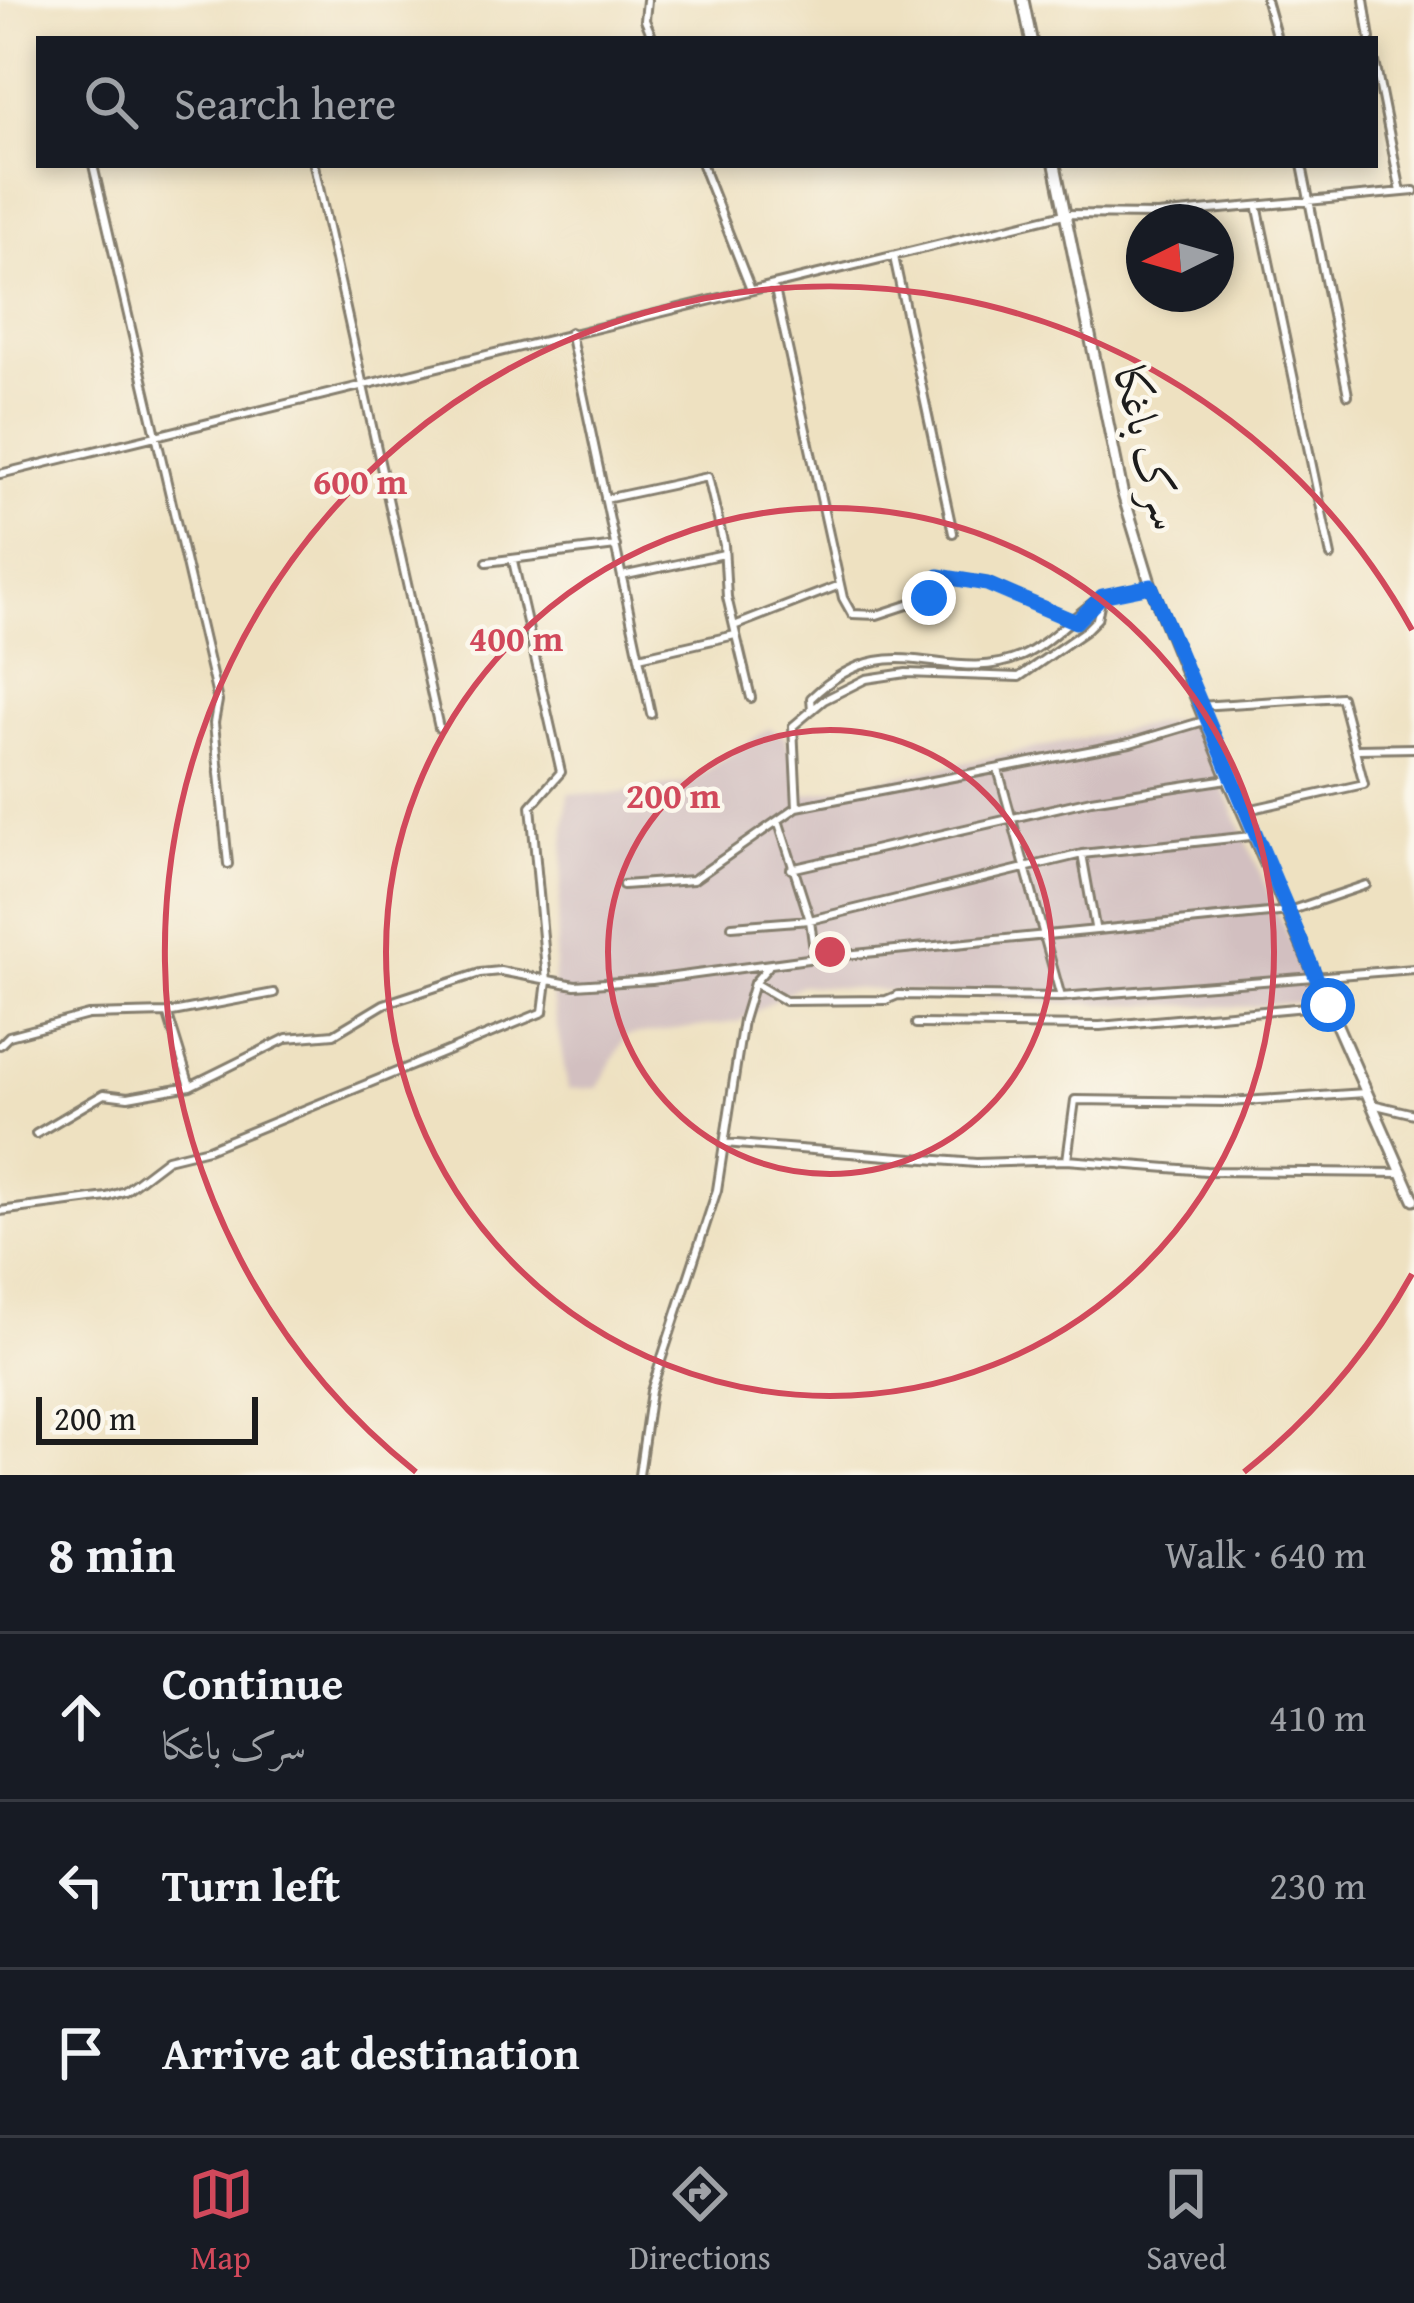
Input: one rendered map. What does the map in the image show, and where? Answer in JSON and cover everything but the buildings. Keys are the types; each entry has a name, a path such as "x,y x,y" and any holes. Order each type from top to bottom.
{"street":[{"path":"646,0 645,20 651,36"},
{"path":"1023,0 1030,36"},
{"path":"1266,0 1276,36"},
{"path":"1364,0 1370,36"},
{"path":"1378,77 1401,192"},
{"path":"94,168 218,701 214,723 228,864"},
{"path":"315,168 439,728"},
{"path":"703,168 751,290"},
{"name":"سرک باغکا","path":"1055,168 1122,490 1151,586 1228,779 1414,1199"},
{"path":"1303,168 1348,395"},
{"path":"0,474 1064,214 1258,208 1414,191"},
{"path":"1258,208 1331,556"},
{"path":"894,257 952,533"},
{"path":"774,285 840,585 852,614 877,615 929,598 939,576 987,584 1076,622"},
{"path":"570,332 651,714"},
{"path":"604,499 705,475 751,698"},
{"path":"487,562 616,546"},
{"path":"622,576 724,554"},
{"path":"0,1192 3,1209 125,1191 167,1159 208,1149 543,1012 547,982 531,806 562,772 513,561"},
{"path":"639,657 735,630 840,585"},
{"path":"812,710 811,698 838,672 866,661 909,657 988,664 1022,656 1076,622 1102,596 1151,586"},
{"path":"797,807 793,726 812,710 866,679 906,674 1019,677 1085,632 1097,619 1102,596"},
{"path":"1199,706 1341,697 1364,784 1242,811"},
{"path":"623,885 693,880 797,807 998,769 1205,721"},
{"path":"1357,749 1414,748"},
{"path":"998,769 1061,997"},
{"path":"791,869 1091,800 1228,779"},
{"path":"779,823 811,920 815,958"},
{"path":"733,926 811,920 1082,854 1255,836"},
{"path":"1082,854 1095,928"},
{"path":"36,1134 104,1094 128,1097 190,1086 286,1037 334,1034 384,1004 481,974 514,973 547,982 652,980 815,958 1289,911 1366,885"},
{"path":"639,1475 651,1390 717,1190 754,982 770,964"},
{"path":"754,982 784,1001 886,1000 898,995 1061,997 1414,969"},
{"path":"0,1045 9,1036 88,1015 167,1013 274,993"},
{"path":"916,1024 1100,1026 1328,1005"},
{"path":"167,1013 190,1086"},
{"path":"1067,1160 1075,1100 1369,1098 1414,1114"},
{"path":"724,1144 976,1163 1067,1160 1206,1171 1402,1173"}],"shaded area":[{"path":"1192,716 1316,1001 1246,1007 1065,1003 801,985 738,1022 626,1036 598,1088 568,1089 552,998 568,793 606,795 690,782 769,728 785,736 805,795"}],"route":[{"path":"929,598 939,576 987,584 1076,622 1102,596 1151,586 1231,785 1328,1005"}]}
